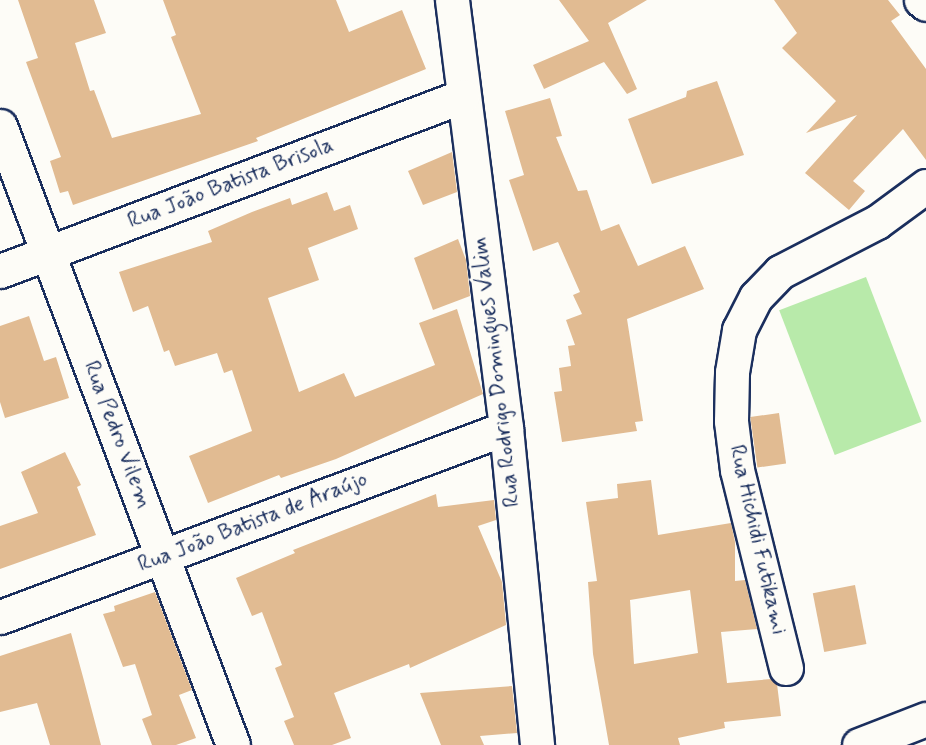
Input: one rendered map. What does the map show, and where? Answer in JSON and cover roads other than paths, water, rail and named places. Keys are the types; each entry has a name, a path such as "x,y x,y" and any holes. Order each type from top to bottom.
{"street":[{"name":"Rua Rodrigo Domingues Valim","path":"452,0 462,96 506,428 537,745"},
{"path":"921,0 926,4"},
{"name":"Rua João Batista Brisola","path":"0,271 462,96"},
{"name":"Rua Pedro Vilem","path":"0,126 164,556 233,745"},
{"name":"Rua Hichidi Futikami","path":"786,668 736,470 732,391 739,330 756,297 780,272 877,222 926,186"},
{"name":"Rua João Batista de Araújo","path":"0,617 506,428"},
{"path":"859,745 926,719"}]}
